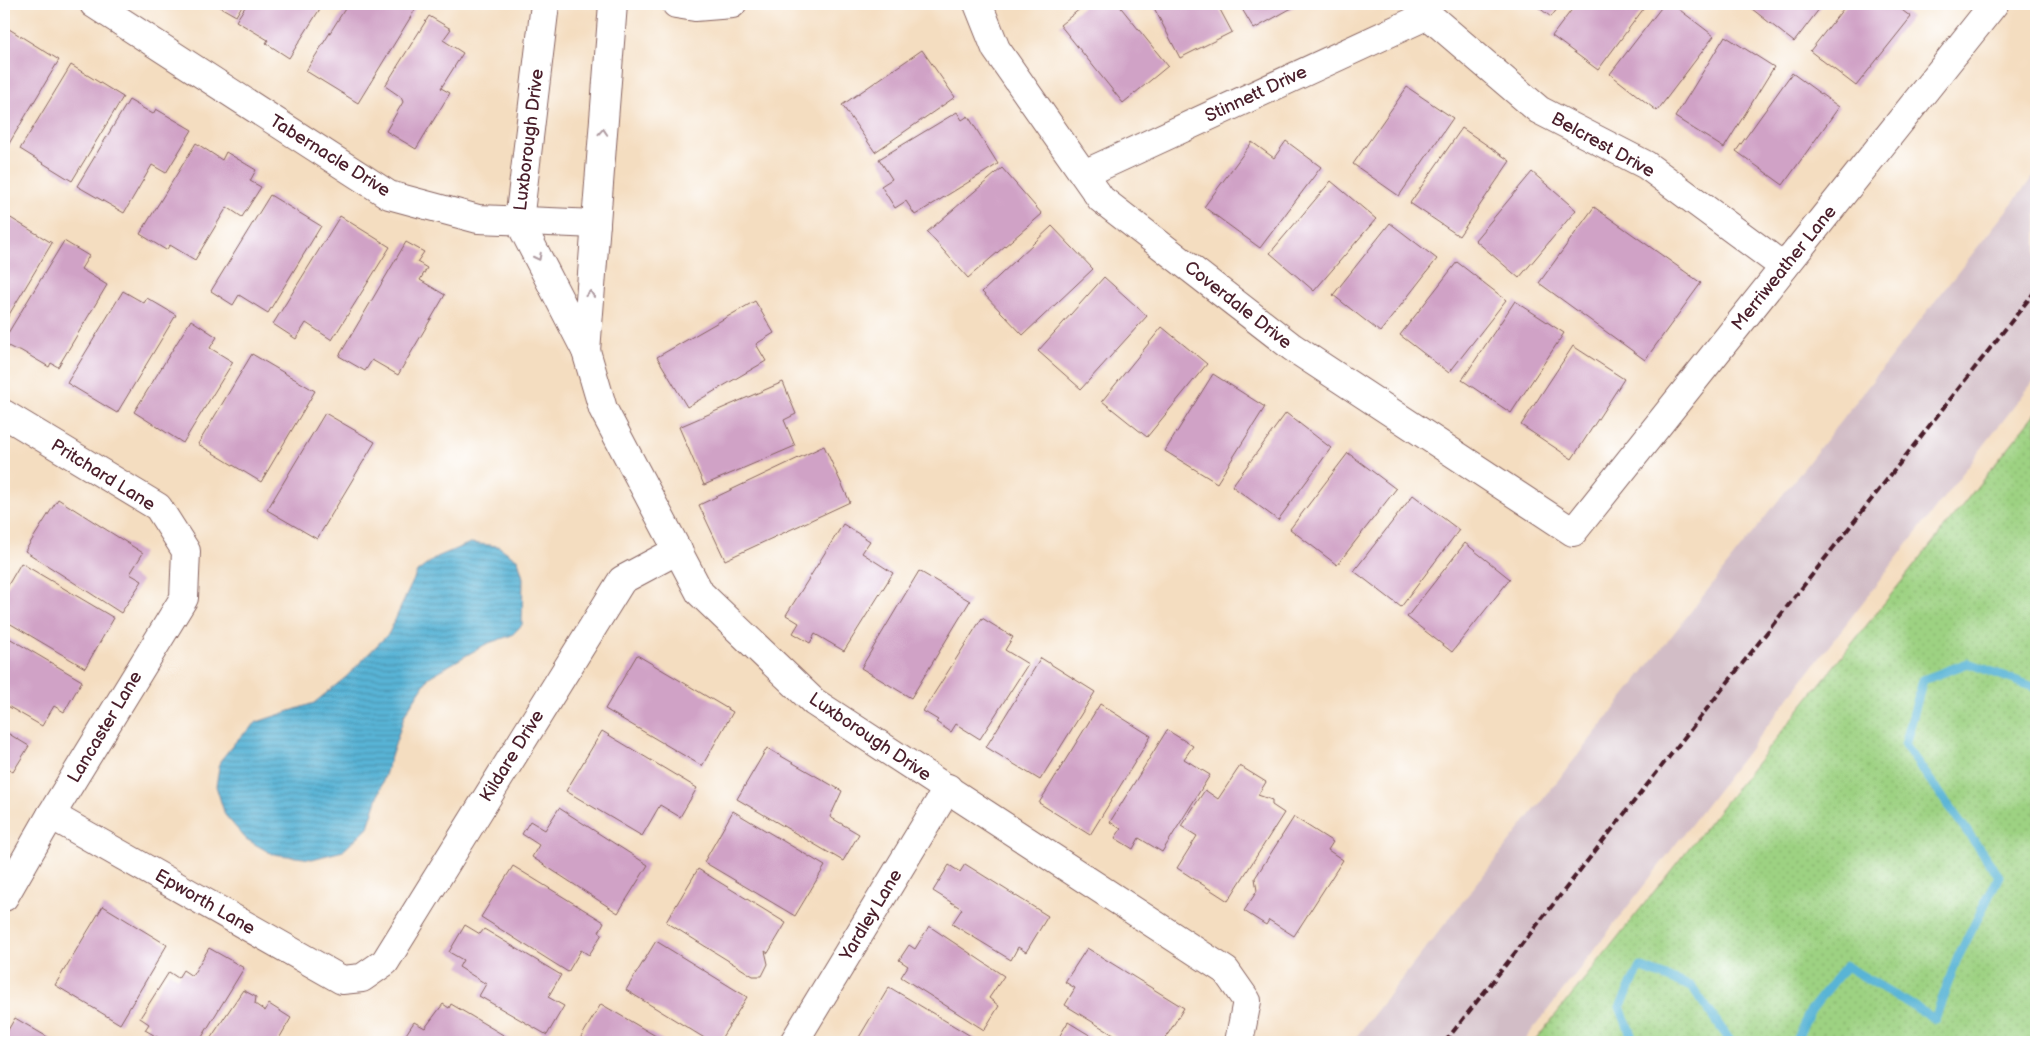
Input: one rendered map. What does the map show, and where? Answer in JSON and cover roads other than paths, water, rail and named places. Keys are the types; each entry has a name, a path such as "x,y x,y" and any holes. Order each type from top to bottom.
{"street":[{"name":"Tabernacle Drive","path":"94,4 389,195 478,220 596,224"},
{"name":"Luxborough Drive","path":"545,4 520,221 586,350 603,409 700,593 814,702 1226,971 1248,1001 1239,1042"},
{"name":"Luxborough Drive","path":"586,350 613,4"},
{"path":"676,4 695,7 732,4"},
{"name":"Coverdale Drive","path":"978,4 996,49 1102,199 1292,347 1573,532"},
{"name":"Merriweather Lane","path":"1573,532 1993,4"},
{"name":"Stinnett Drive","path":"1084,174 1428,15"},
{"name":"Belcrest Drive","path":"1428,15 1539,110 1646,166 1784,267"},
{"name":"Pritchard Lane","path":"4,414 158,507 186,551"},
{"name":"Kildare Drive","path":"362,978 385,962 622,580 678,550"},
{"name":"Lancaster Lane","path":"4,897 51,815 184,598 186,551"},
{"name":"Yardley Lane","path":"794,1042 948,788"},
{"name":"Epworth Lane","path":"51,815 342,980 362,978"}],"water":[{"path":"470,543 498,546 518,560 523,578 522,625 512,635 486,644 429,677 405,714 368,827 343,851 312,859 272,854 246,839 225,815 216,786 220,761 237,740 257,722 314,703 346,677 389,633 417,572 437,557"}],"waterway":[{"path":"1795,1042 1811,1010 1846,966 1935,1019 1956,961 1999,876 1905,745 1923,680 1968,663 2036,688"},
{"path":"1634,1042 1620,1007 1640,967 1692,987 1731,1042"}],"railway":[{"path":"1445,1042 2036,290"}]}
